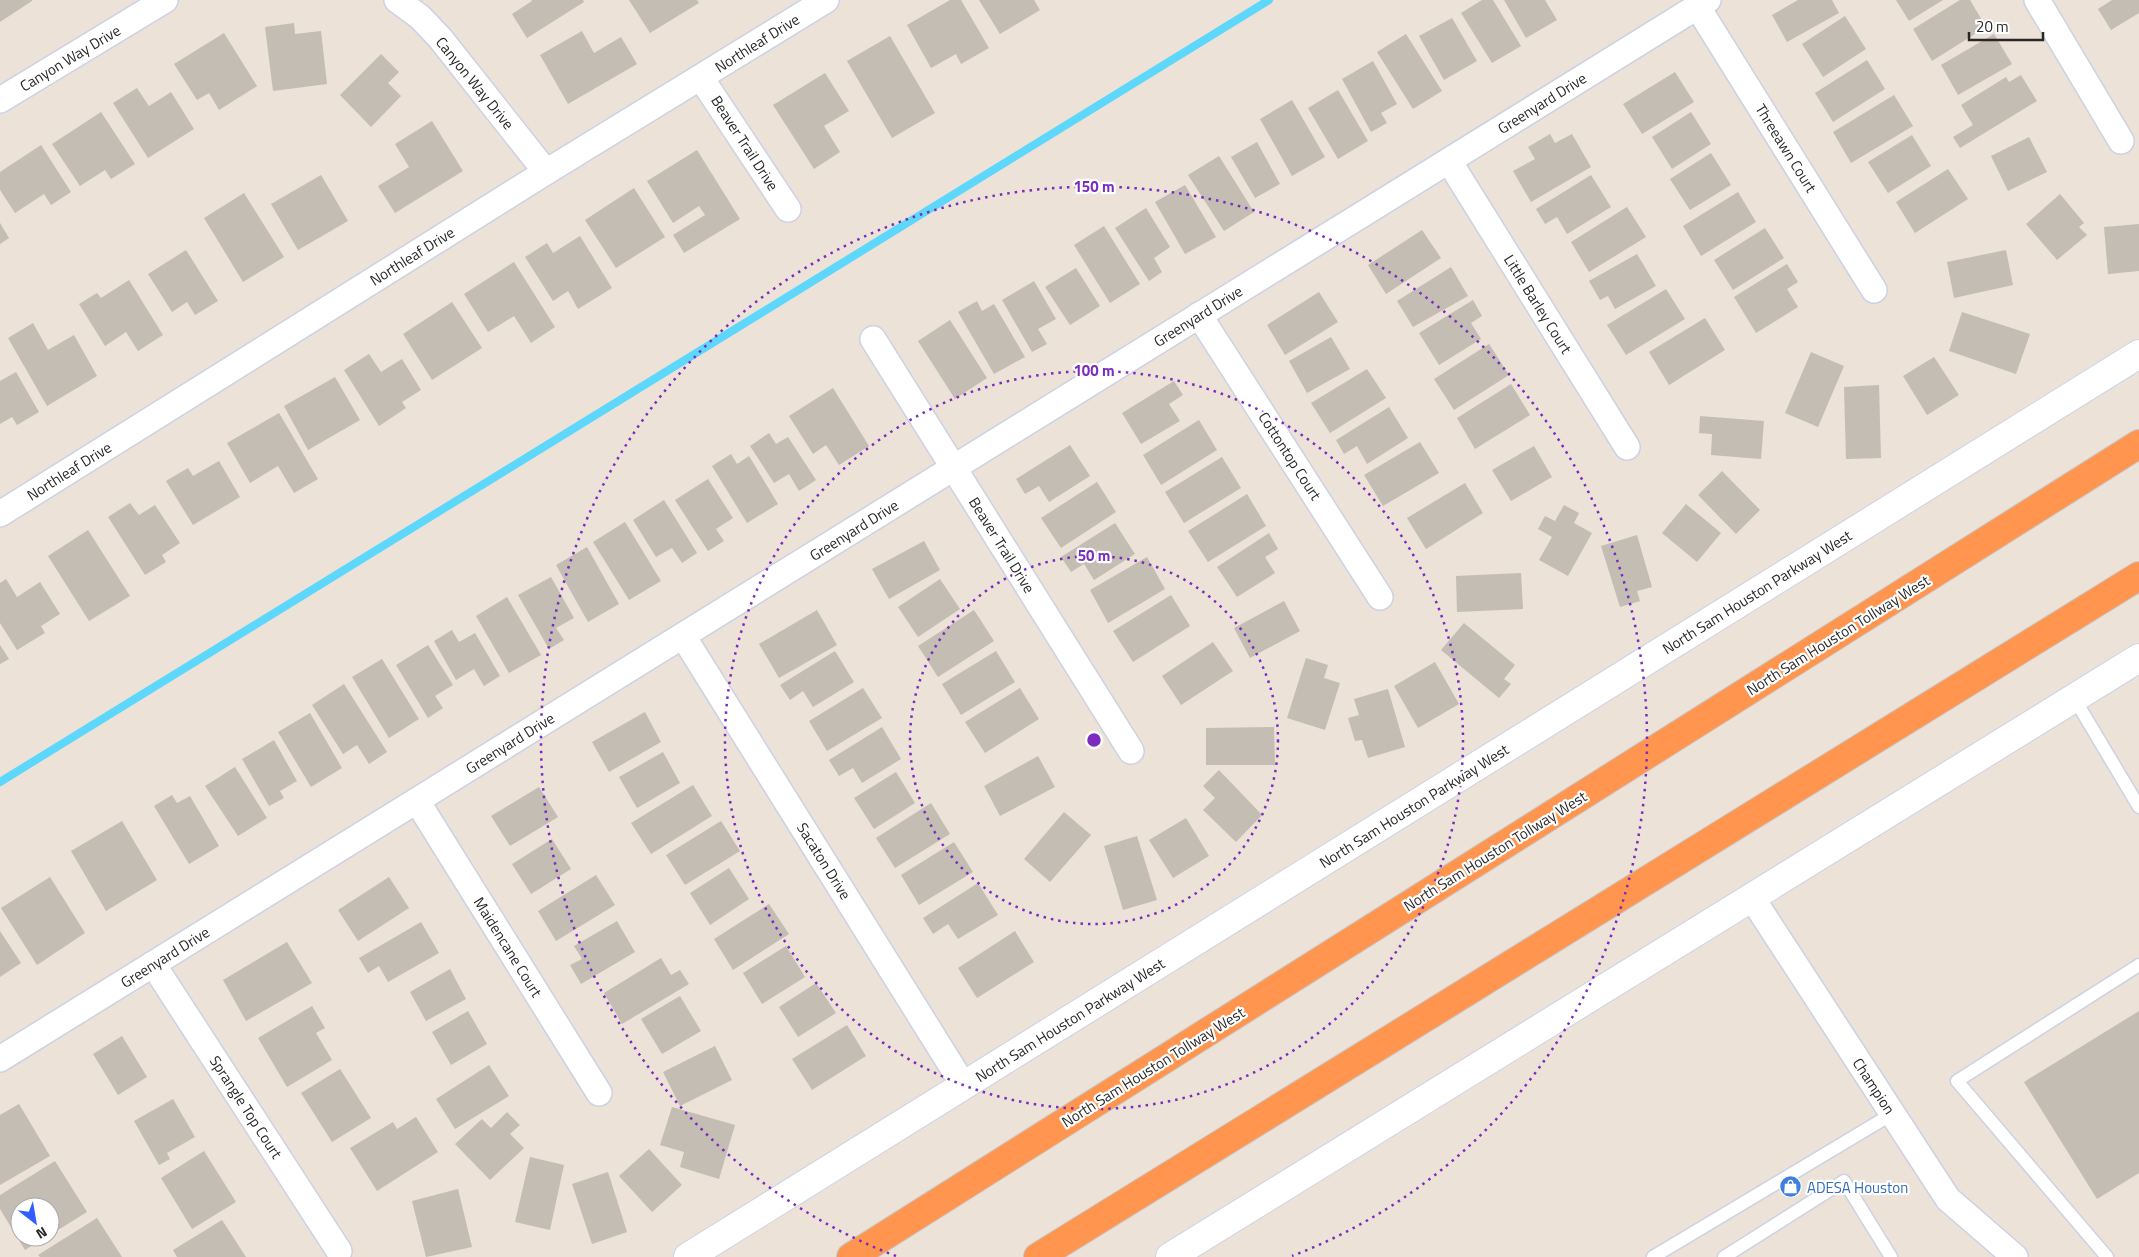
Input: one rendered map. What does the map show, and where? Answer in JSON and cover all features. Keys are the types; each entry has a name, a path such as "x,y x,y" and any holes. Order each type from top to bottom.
{"highway":[{"name":"North Sam Houston Tollway West","path":"851,1257 2139,444"},
{"path":"1038,1257 2139,576"}],"main road":[{"name":"North Sam Houston Parkway West","path":"688,1257 2139,354"},
{"path":"1170,1257 2139,658"}],"street":[{"name":"Canyon Way Drive","path":"0,100 165,0"},
{"name":"Canyon Way Drive","path":"397,0 420,17 440,38 546,172"},
{"name":"Northleaf Drive","path":"0,514 546,172 702,78 826,0"},
{"path":"2037,0 2121,141"},
{"name":"Greenyard Drive","path":"0,1059 1702,3"},
{"name":"Threeawn Court","path":"1702,3 1874,290"},
{"name":"Beaver Trail Drive","path":"702,78 788,209"},
{"name":"Little Barley Court","path":"1449,161 1626,447"},
{"name":"Cottontop Court","path":"1200,316 1380,597"},
{"name":"Beaver Trail Drive","path":"873,339 1131,751"},
{"name":"Sacaton Drive","path":"683,636 964,1086"},
{"name":"Maidencane Court","path":"417,801 599,1093"},
{"name":"Champion","path":"1752,898 1948,1199 2015,1257"},
{"name":"Sprangle Top Court","path":"153,964 338,1251"}],"lane":[{"path":"2074,698 2139,807"},
{"path":"2107,1257 1957,1080 2139,965"},
{"path":"1653,1257 1892,1114"},
{"path":"1724,1257 1844,1181 1892,1257"}],"building":[{"path":"0,0 32,0 32,1 0,22"},
{"path":"531,0 583,0 584,2 527,38 512,14"},
{"path":"629,0 697,0 699,3 650,33"},
{"path":"950,0 961,0 989,48 961,64 956,54 931,68 907,25"},
{"path":"979,0 1034,0 1040,10 1000,34"},
{"path":"1482,0 1493,0 1521,46 1492,63 1461,13"},
{"path":"1504,0 1545,0 1557,20 1526,38"},
{"path":"1798,0 1832,0 1839,13 1787,42 1772,15"},
{"path":"1896,0 1943,0 1909,21"},
{"path":"1960,0 1970,0 1986,27 1932,61 1913,29"},
{"path":"2112,0 2139,0 2139,13 2111,30 2098,9"},
{"path":"1845,16 1866,49 1823,77 1802,44"},
{"path":"1452,18 1477,61 1444,80 1419,36"},
{"path":"294,23 295,34 321,31 327,84 273,91 265,27"},
{"path":"582,31 594,53 621,37 637,64 568,104 540,55"},
{"path":"224,33 257,86 219,110 209,93 197,100 174,64"},
{"path":"1406,34 1442,91 1413,109 1377,52"},
{"path":"1994,34 2012,64 1958,95 1941,65"},
{"path":"890,36 935,113 892,138 847,61"},
{"path":"381,54 399,72 388,83 401,96 371,127 340,95"},
{"path":"1867,60 1885,89 1833,122 1815,93"},
{"path":"1373,61 1397,104 1381,113 1387,123 1371,132 1342,79"},
{"path":"1675,72 1694,102 1642,134 1623,104"},
{"path":"825,73 849,111 824,126 840,152 814,169 773,105"},
{"path":"2021,75 2037,101 1960,148 1953,137 1973,125 1961,105 2006,77 2009,82"},
{"path":"137,88 149,106 171,92 194,129 148,158 113,103"},
{"path":"1338,90 1368,141 1338,159 1308,108"},
{"path":"1894,95 1913,126 1851,163 1833,132"},
{"path":"1292,100 1325,157 1292,176 1260,119"},
{"path":"101,112 135,164 111,179 105,170 80,186 52,144"},
{"path":"1691,112 1711,144 1672,169 1652,137"},
{"path":"432,121 463,171 395,213 378,186 409,167 395,144"},
{"path":"1550,134 1555,143 1572,134 1591,167 1531,202 1513,171 1535,159 1528,147"},
{"path":"1912,135 1931,166 1888,193 1868,162"},
{"path":"2029,137 2047,172 2008,191 1991,156"},
{"path":"1257,142 1280,184 1255,198 1231,157"},
{"path":"41,145 71,192 51,205 44,194 15,213 0,190 0,172"},
{"path":"697,150 740,219 684,253 673,235 705,215 699,206 673,223 647,181"},
{"path":"1711,153 1731,185 1690,210 1670,179"},
{"path":"1219,156 1254,212 1224,231 1188,175"},
{"path":"1948,169 1968,199 1915,233 1896,202"},
{"path":"321,175 348,221 298,250 271,204"},
{"path":"1591,175 1611,207 1567,234 1557,217 1545,224 1536,209"},
{"path":"1185,185 1216,237 1185,254 1155,202"},
{"path":"634,188 665,237 616,268 585,220"},
{"path":"1738,192 1756,222 1701,256 1683,226"},
{"path":"244,193 284,257 243,282 204,218"},
{"path":"2060,194 2084,223 2079,227 2087,235 2057,260 2026,224"},
{"path":"1627,207 1646,237 1589,272 1571,242"},
{"path":"1146,208 1170,247 1154,258 1162,272 1149,281 1115,228"},
{"path":"0,223 9,238 0,244"},
{"path":"2139,224 2139,271 2108,274 2104,227"},
{"path":"1104,226 1140,284 1110,303 1074,245"},
{"path":"1765,228 1784,258 1733,290 1714,260"},
{"path":"1422,230 1441,258 1386,294 1368,265"},
{"path":"580,236 612,288 578,309 568,291 553,301 525,257 547,243 553,253"},
{"path":"186,250 218,301 195,315 187,302 172,312 148,274"},
{"path":"2006,250 2013,285 1954,298 1947,262"},
{"path":"1637,254 1656,286 1615,309 1608,296 1600,300 1589,281"},
{"path":"514,262 555,327 531,343 514,316 488,332 464,294"},
{"path":"1787,264 1798,282 1787,289 1798,307 1756,333 1734,297"},
{"path":"1451,267 1468,296 1413,327 1397,301"},
{"path":"1076,268 1100,306 1070,325 1045,287"},
{"path":"129,280 163,335 138,351 126,332 105,346 79,304 97,293 101,298"},
{"path":"1034,281 1056,319 1038,329 1047,344 1032,352 1002,300"},
{"path":"1666,289 1685,319 1626,355 1607,325"},
{"path":"1319,292 1338,322 1285,355 1267,325"},
{"path":"1473,300 1482,316 1471,323 1481,339 1439,365 1419,333"},
{"path":"977,301 982,311 994,304 1025,357 994,374 958,312"},
{"path":"452,302 482,348 432,380 403,334"},
{"path":"1962,312 2030,334 2016,374 1949,351"},
{"path":"1705,318 1725,350 1669,385 1649,352"},
{"path":"950,320 987,378 955,399 918,341"},
{"path":"33,323 48,350 74,335 97,376 47,406 8,338"},
{"path":"1331,337 1350,369 1307,393 1289,361"},
{"path":"1489,344 1509,375 1454,410 1434,379"},
{"path":"1811,352 1844,366 1818,427 1785,413"},
{"path":"369,354 381,372 402,359 421,390 402,402 406,408 379,426 344,370"},
{"path":"1934,357 1959,395 1927,415 1903,376"},
{"path":"1367,369 1386,398 1330,433 1311,403"},
{"path":"16,372 39,412 17,425 12,417 0,424 0,381"},
{"path":"335,377 360,420 308,450 284,406"},
{"path":"1174,381 1183,395 1169,404 1180,421 1141,444 1122,413"},
{"path":"1511,384 1530,415 1475,449 1457,418"},
{"path":"1879,385 1881,458 1846,459 1844,387"},
{"path":"833,388 869,446 839,465 826,445 813,454 789,416"},
{"path":"1389,407 1408,438 1367,464 1357,446 1344,454 1336,440"},
{"path":"279,413 318,479 294,493 278,466 250,483 227,443"},
{"path":"1700,416 1764,421 1761,459 1711,455 1712,434 1699,433"},
{"path":"1199,420 1217,450 1161,485 1143,455"},
{"path":"769,433 776,444 788,437 816,480 799,491 789,474 774,483 750,446"},
{"path":"1420,442 1439,473 1383,506 1364,475"},
{"path":"1070,445 1090,476 1049,502 1039,486 1025,494 1016,479"},
{"path":"1534,446 1552,477 1511,501 1492,470"},
{"path":"731,454 737,464 749,456 778,504 747,523 712,466"},
{"path":"1222,457 1241,488 1184,523 1165,492"},
{"path":"219,461 240,497 193,525 166,481 188,468 193,476"},
{"path":"1722,471 1760,510 1736,534 1698,495"},
{"path":"708,479 733,518 716,529 724,541 708,551 675,500"},
{"path":"1097,482 1116,512 1061,548 1041,518"},
{"path":"1465,483 1483,513 1426,549 1407,518"},
{"path":"1247,494 1266,526 1208,562 1188,531"},
{"path":"664,500 697,553 682,563 672,548 656,557 633,520"},
{"path":"130,503 139,515 155,505 180,543 162,555 166,562 145,575 108,517"},
{"path":"1686,504 1721,533 1697,562 1662,533"},
{"path":"1564,505 1579,513 1574,523 1592,533 1568,576 1539,560 1552,537 1538,529 1545,516 1555,521"},
{"path":"625,522 661,581 629,600 593,542"},
{"path":"1115,523 1135,554 1094,580 1084,564 1071,572 1061,557"},
{"path":"88,530 130,596 89,621 48,556"},
{"path":"1269,533 1278,549 1265,557 1275,573 1237,597 1217,567"},
{"path":"1637,535 1652,587 1637,591 1640,601 1620,607 1601,546"},
{"path":"924,541 940,570 889,599 872,569"},
{"path":"587,547 619,604 588,622 556,565"},
{"path":"1147,557 1165,589 1108,623 1090,590"},
{"path":"1521,573 1523,609 1457,612 1456,576"},
{"path":"551,577 574,618 556,628 564,640 549,649 518,595"},
{"path":"6,579 17,597 40,582 60,614 41,626 45,633 17,650 0,623 0,583"},
{"path":"940,579 960,609 918,637 898,607"},
{"path":"1171,595 1190,626 1133,662 1113,631"},
{"path":"507,597 541,655 509,673 476,616"},
{"path":"1284,601 1300,631 1250,658 1234,628"},
{"path":"817,610 837,645 779,678 759,644"},
{"path":"974,610 994,641 938,677 918,646"},
{"path":"1464,623 1515,665 1504,679 1511,684 1499,698 1441,650"},
{"path":"452,630 459,642 475,633 500,676 484,686 474,669 456,680 434,641"},
{"path":"1213,642 1233,671 1181,705 1162,676"},
{"path":"0,645 9,659 0,664"},
{"path":"428,645 453,685 435,696 443,708 428,718 396,665"},
{"path":"835,651 854,682 813,707 803,691 790,700 780,685"},
{"path":"996,651 1015,682 961,715 942,684"},
{"path":"1306,658 1328,665 1324,678 1340,683 1325,730 1287,718"},
{"path":"382,659 419,719 389,738 352,677"},
{"path":"1435,662 1459,704 1418,728 1394,686"},
{"path":"344,684 387,752 369,764 357,745 343,754 312,705"},
{"path":"863,688 882,718 827,751 809,721"},
{"path":"1020,688 1039,719 985,753 965,722"},
{"path":"1388,689 1405,747 1368,758 1362,740 1355,741 1348,718 1359,715 1354,699"},
{"path":"645,712 661,742 609,772 592,742"},
{"path":"310,713 342,768 311,787 278,732"},
{"path":"882,727 901,759 862,783 853,768 839,776 829,760"},
{"path":"1274,727 1275,765 1206,765 1206,728"},
{"path":"274,740 297,781 280,791 284,798 269,806 242,759"},
{"path":"663,752 680,783 637,808 619,777"},
{"path":"1038,756 1055,787 1000,816 984,786"},
{"path":"235,767 267,818 238,836 205,786"},
{"path":"1219,770 1262,815 1236,842 1203,810 1215,798 1203,786"},
{"path":"896,772 915,803 874,829 854,798"},
{"path":"693,785 712,816 651,854 631,823"},
{"path":"539,787 558,817 510,846 491,816"},
{"path":"172,795 177,803 190,796 219,846 189,864 154,806"},
{"path":"931,803 950,834 895,868 876,838"},
{"path":"1064,812 1091,835 1050,882 1024,859"},
{"path":"1186,818 1209,856 1173,878 1149,840"},
{"path":"122,821 157,880 106,911 71,851"},
{"path":"721,821 740,851 685,885 666,855"},
{"path":"1137,836 1157,900 1123,910 1104,846"},
{"path":"552,839 571,869 531,894 512,864"},
{"path":"954,842 973,872 919,905 901,875"},
{"path":"729,868 749,899 710,925 690,893"},
{"path":"596,875 615,905 556,941 538,911"},
{"path":"50,877 85,933 37,965 1,908"},
{"path":"389,877 409,908 358,941 338,910"},
{"path":"978,883 998,915 958,939 948,924 933,934 923,918"},
{"path":"769,904 789,934 733,970 714,939"},
{"path":"617,921 635,952 581,984 570,965 582,959 574,946"},
{"path":"421,922 439,953 388,982 379,966 368,973 359,958"},
{"path":"0,931 21,963 0,977"},
{"path":"1015,931 1034,962 977,998 958,968"},
{"path":"287,942 312,983 246,1021 223,980"},
{"path":"786,946 805,977 762,1004 743,973"},
{"path":"661,958 671,975 680,970 689,984 622,1024 604,993"},
{"path":"450,969 466,999 426,1021 410,992"},
{"path":"816,983 836,1013 798,1037 779,1007"},
{"path":"680,996 701,1031 662,1054 641,1019"},
{"path":"312,1006 325,1028 316,1033 332,1060 287,1087 258,1038"},
{"path":"468,1011 487,1044 451,1065 432,1032"},
{"path":"2139,1011 2139,1173 2097,1199 2024,1082"},
{"path":"847,1025 866,1056 812,1090 792,1059"},
{"path":"122,1036 147,1077 118,1095 93,1054"},
{"path":"715,1046 732,1080 680,1106 663,1072"},
{"path":"489,1065 509,1096 455,1129 436,1099"},
{"path":"340,1069 371,1118 332,1142 301,1093"},
{"path":"173,1099 195,1137 167,1153 170,1159 159,1165 134,1121"},
{"path":"19,1104 50,1156 0,1185 0,1115"},
{"path":"672,1107 735,1125 719,1179 680,1167 684,1152 660,1145"},
{"path":"507,1112 520,1125 510,1134 524,1148 490,1180 455,1144 482,1119 491,1128"},
{"path":"416,1117 438,1152 377,1191 350,1148 393,1122 397,1129"},
{"path":"649,1149 682,1185 652,1212 619,1176"},
{"path":"204,1151 236,1202 192,1229 161,1178"},
{"path":"530,1157 564,1165 550,1230 515,1222"},
{"path":"55,1161 87,1212 60,1229 60,1197 10,1197 10,1225 0,1209 0,1195"},
{"path":"608,1172 627,1232 592,1244 572,1184"},
{"path":"458,1189 472,1247 426,1257 412,1201"},
{"path":"97,1218 122,1257 40,1257 38,1255 51,1247 60,1247 60,1241"},
{"path":"222,1220 246,1257 177,1257 173,1250"}],"waterway":[{"path":"0,782 1269,0"}],"place":[{"name":"ADESA Houston","path":"1791,1187"}]}
